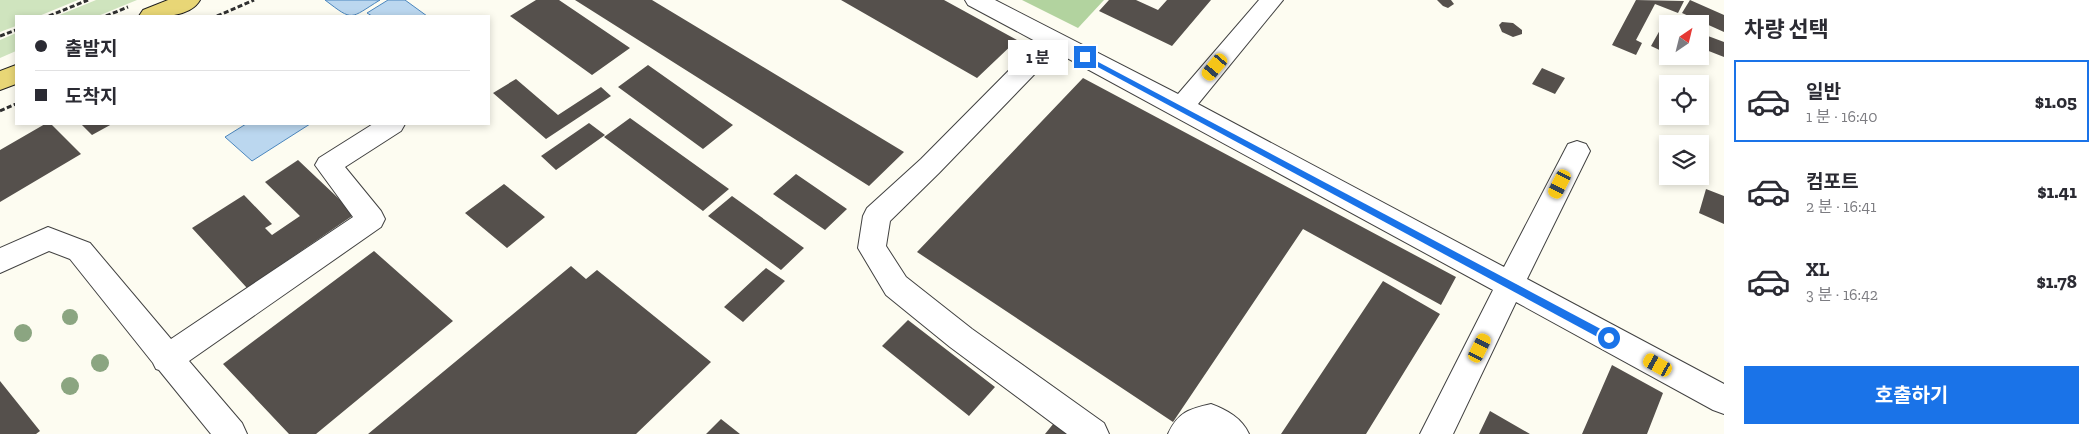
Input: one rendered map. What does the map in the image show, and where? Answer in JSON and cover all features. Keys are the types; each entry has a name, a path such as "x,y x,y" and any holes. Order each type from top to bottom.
{"main road":[{"path":"153,15 189,0"},
{"path":"0,81 15,74"}],"street":[{"path":"976,0 1181,107 1724,400"},
{"path":"1181,107 1272,0"},
{"path":"1053,41 930,166 877,216 872,248 896,286 961,338 1093,434"},
{"path":"167,359 371,219 328,166 390,125"},
{"path":"1436,434 1497,314 1509,284 1577,151"},
{"path":"0,261 48,238 80,251 167,359 231,434"},
{"path":"1184,434 1194,423 1211,419 1233,434"}],"path":[{"path":"51,15 88,0"},
{"path":"219,15 254,0"},
{"path":"0,36 15,30"},
{"path":"0,112 15,104"}],"green space":[{"path":"0,0 78,0 41,15 15,15 15,26 0,32"},
{"path":"96,0 137,0 100,15 59,15"},
{"path":"1022,0 1104,0 1078,28"},
{"path":"15,33 15,51 0,58 0,40"}],"water":[{"path":"325,0 380,0 357,14 347,15"},
{"path":"388,0 405,0 426,15 370,15 367,13"},
{"path":"244,125 308,125 252,161 225,137"}],"building":[{"path":"536,0 559,0 630,48 592,75 510,16"},
{"path":"575,0 652,0 904,152 869,186"},
{"path":"841,0 944,0 1017,40 977,78"},
{"path":"1109,0 1136,0 1158,10 1167,0 1211,0 1172,46 1099,11"},
{"path":"1437,0 1451,0 1454,4 1448,8"},
{"path":"1636,0 1684,1 1678,13 1655,4 1636,40 1642,43 1636,55 1612,45"},
{"path":"1690,0 1724,15 1724,32 1709,25 1709,15 1686,15 1682,13"},
{"path":"1502,22 1513,23 1522,30 1522,34 1513,37 1502,32 1499,25"},
{"path":"1659,32 1659,50 1651,46"},
{"path":"1709,36 1724,42 1724,57 1709,51"},
{"path":"648,65 733,125 703,149 618,87"},
{"path":"1542,68 1565,78 1555,94 1532,84"},
{"path":"1083,78 1456,277 1441,305 1303,229 1173,422 917,252"},
{"path":"516,79 558,115 601,87 611,96 546,139 493,93"},
{"path":"630,118 729,189 703,211 604,137"},
{"path":"589,123 605,135 556,170 541,156"},
{"path":"43,125 52,125 81,154 0,202 0,150"},
{"path":"82,125 110,125 92,135"},
{"path":"298,160 355,214 247,288 192,228 244,195 272,224 265,228 272,235 300,216 265,182"},
{"path":"796,174 847,209 825,230 773,194"},
{"path":"504,184 545,217 507,248 465,213"},
{"path":"1706,189 1724,196 1724,224 1699,213"},
{"path":"732,196 804,248 781,270 708,216"},
{"path":"374,251 453,321 316,434 289,434 223,364"},
{"path":"571,266 586,279 597,270 711,362 636,434 368,434"},
{"path":"766,268 785,281 743,322 724,307"},
{"path":"1383,281 1440,314 1366,434 1281,434"},
{"path":"908,320 995,387 969,416 882,346"},
{"path":"1612,365 1663,393 1647,434 1582,434"},
{"path":"0,381 40,431 36,434 0,434"},
{"path":"1490,411 1530,434 1479,434"},
{"path":"1058,418 1079,434 1045,434"},
{"path":"721,419 740,434 706,434"}],"route":[{"path":"1085,57 1609,338"}]}
